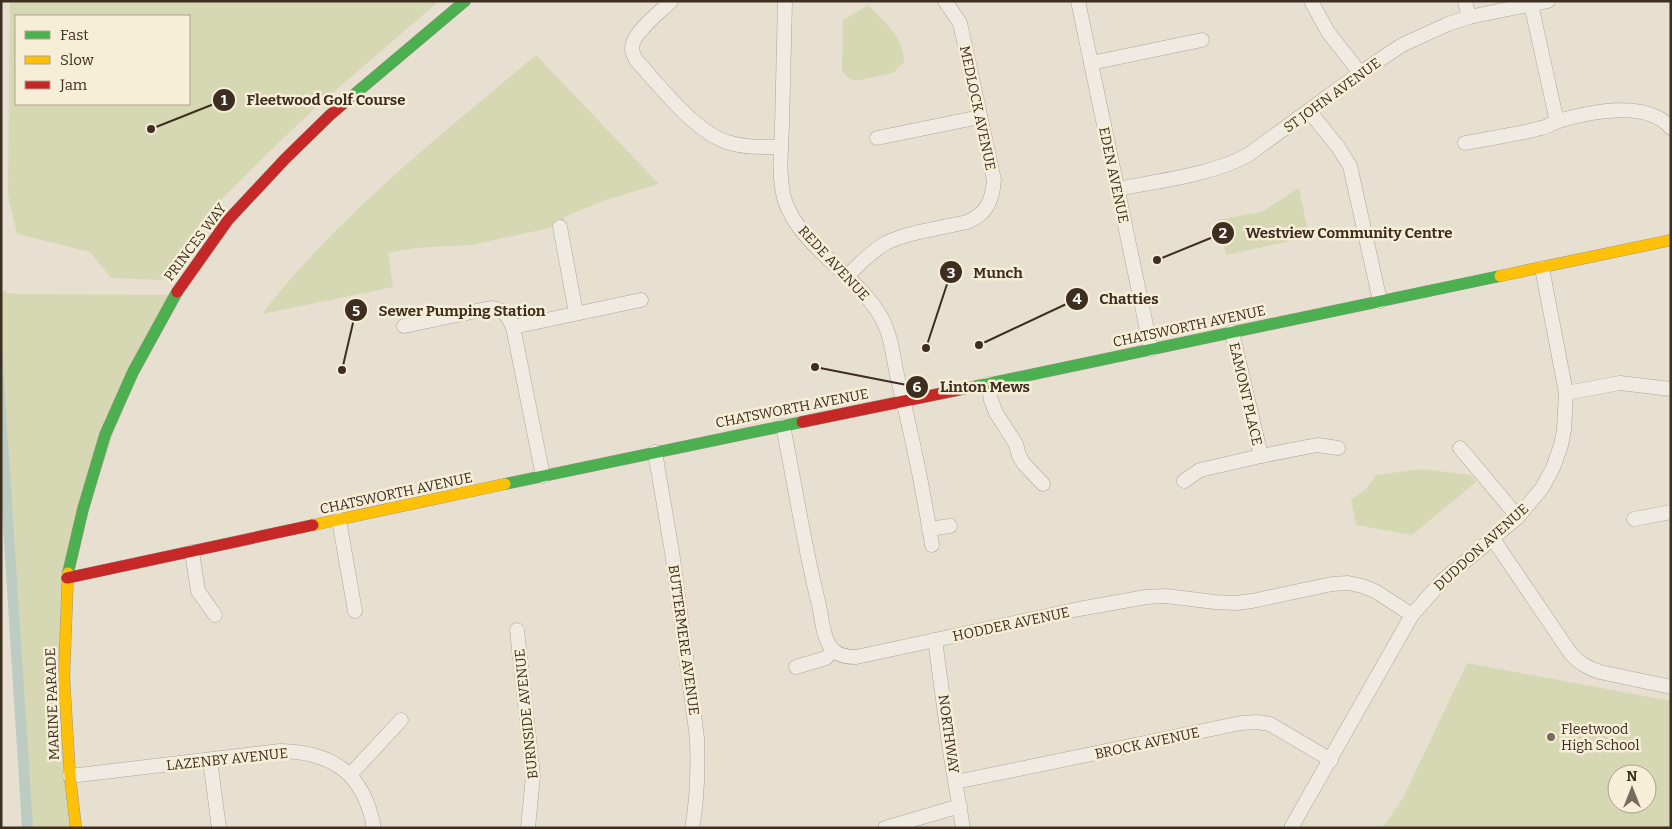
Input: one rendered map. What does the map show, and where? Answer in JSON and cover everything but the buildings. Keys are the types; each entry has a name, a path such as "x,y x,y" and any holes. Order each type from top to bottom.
{"street":[{"name":"PRINCES WAY","path":"67,578 83,509 104,435 133,372 175,295 228,220 285,159 330,115 465,1"},
{"path":"671,1 638,33 633,41 631,50 636,60 694,122 709,133 727,142 751,147 781,147"},
{"name":"REDE AVENUE","path":"785,1 781,147 782,187 790,212 802,231 847,276 875,308 886,327 904,401 932,545"},
{"name":"MEDLOCK AVENUE","path":"847,276 875,250 898,238 977,218 984,211 993,192 994,180 960,22 945,1"},
{"name":"EDEN AVENUE","path":"1078,1 1151,349"},
{"path":"1311,1 1328,32 1360,73"},
{"path":"1465,1 1469,17"},
{"name":"ST JOHN AVENUE","path":"1117,189 1220,168 1248,155 1360,73 1402,45 1448,24 1469,17 1548,1"},
{"path":"1531,4 1556,122"},
{"path":"1091,63 1202,40"},
{"path":"1465,143 1542,128 1556,122 1622,110 1640,111 1671,128"},
{"path":"1310,111 1350,166 1380,301"},
{"path":"877,138 980,117"},
{"path":"560,227 576,313"},
{"name":"CHATSWORTH AVENUE","path":"67,578 655,452 1671,240"},
{"name":"DUDDON AVENUE","path":"1291,828 1412,615 1443,580 1518,517 1542,488 1553,468 1564,430 1566,393 1542,268"},
{"path":"513,327 641,300"},
{"path":"404,326 491,308 498,309 508,317 513,327 543,476"},
{"name":"EAMONT PLACE","path":"1232,332 1261,456"},
{"path":"1566,393 1620,383 1671,389"},
{"path":"988,384 996,413 1016,444 1019,456 1043,484"},
{"path":"783,426 813,582 828,641 833,650 826,658 796,667"},
{"name":"EAMONT PLACE","path":"1184,481 1200,470 1261,456 1317,445 1338,448"},
{"path":"1460,448 1518,517"},
{"name":"BUTTERMERE AVENUE","path":"655,452 696,728 698,765 696,808 692,828"},
{"path":"1634,519 1671,512"},
{"path":"339,520 355,611"},
{"path":"930,529 950,526"},
{"path":"1493,539 1571,654 1580,663 1589,669 1600,672 1671,687"},
{"path":"192,552 198,591 215,615"},
{"name":"MARINE PARADE","path":"67,578 64,678 70,776 76,828"},
{"name":"HODDER AVENUE","path":"833,650 840,655 856,657 1078,609 1146,597 1166,596 1236,603 1332,584 1348,583 1375,591 1412,615"},
{"name":"BURNSIDE AVENUE","path":"517,630 533,776 528,828"},
{"name":"NORTHWAY","path":"936,640 950,751 963,828"},
{"path":"350,775 402,720"},
{"name":"BROCK AVENUE","path":"956,782 1249,722 1270,724 1331,760"},
{"name":"LAZENBY AVENUE","path":"70,776 280,751 297,751 332,762 350,775 362,791 371,811 374,828"},
{"path":"210,760 219,828"},
{"path":"885,828 960,806"}],"green space":[{"path":"10,1 439,1 314,109 221,200 163,280 111,278 90,252 17,234 8,195"},
{"path":"868,5 892,30 901,45 904,62 893,73 856,81 847,77 842,70 843,20"},
{"path":"536,55 659,184 605,200 564,217 563,225 471,245 415,248 388,253 393,287 262,314 292,277 357,209 427,146"},
{"path":"1299,188 1309,237 1226,255 1217,220 1262,212"},
{"path":"1,290 20,294 175,295 133,371 67,578 76,828 32,828 1,333"},
{"path":"1423,469 1471,475 1476,482 1412,535 1356,525 1351,500 1366,489 1376,475"},
{"name":"Fleetwood High School","path":"1467,663 1671,701 1671,828 1382,828 1403,798"}],"shaded area":[{"path":"1,333 33,828 22,828 1,494"}],"traffic: fast":[{"path":"350,98 465,1"},
{"path":"958,390 1500,276"},
{"path":"68,573 83,509 105,435 133,372 177,292"},
{"path":"505,484 802,422"}],"traffic: slow":[{"path":"1500,276 1671,240"},
{"path":"313,525 505,484"},
{"path":"68,573 64,678 70,776 76,828"}],"traffic: jam":[{"path":"177,292 228,220 285,159 350,98"},
{"path":"802,422 958,390"},
{"path":"67,578 313,525"}],"place":[{"name":"Fleetwood Golf Course","path":"151,129"},
{"name":"Westview Community Centre","path":"1157,260"},
{"name":"Chatties","path":"979,345"},
{"name":"Munch","path":"926,348"},
{"name":"Linton Mews","path":"815,367"},
{"name":"Sewer Pumping Station","path":"342,370"},
{"name":"Fleetwood High School","path":"1551,737"}]}
